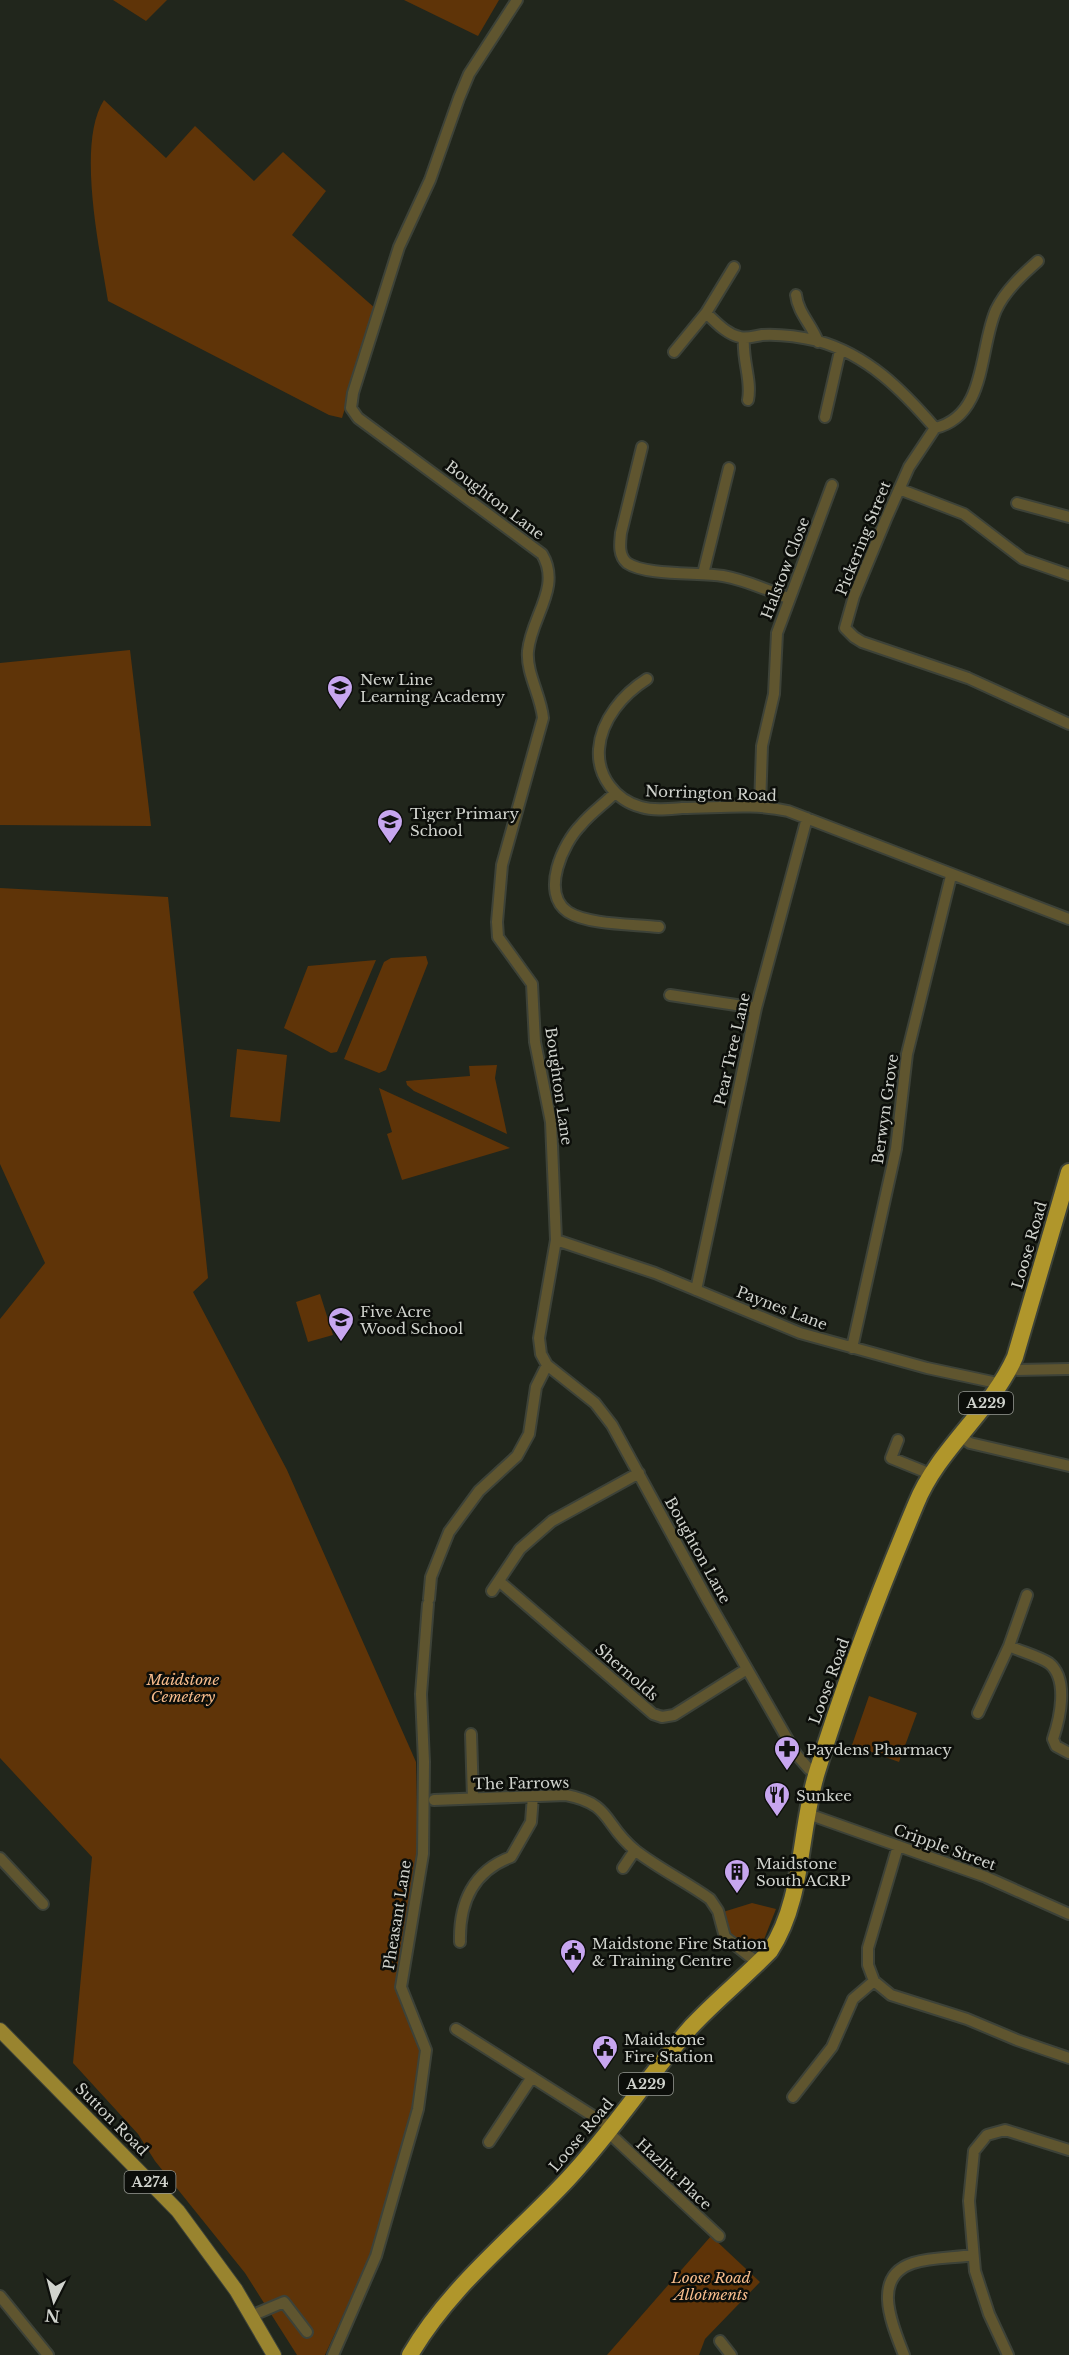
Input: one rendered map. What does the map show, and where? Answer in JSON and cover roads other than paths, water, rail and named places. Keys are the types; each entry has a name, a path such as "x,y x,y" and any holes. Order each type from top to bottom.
{"highway":[{"name":"Loose Road","path":"410,2355 422,2334 476,2270 568,2180 611,2130 692,2027 758,1963 780,1936 786,1918 816,1773 845,1687 917,1501 960,1436 1006,1377 1029,1314 1069,1172"}],"main road":[{"name":"Sutton Road","path":"0,2030 178,2211 222,2270 274,2355"}],"street":[{"name":"Boughton Lane","path":"517,0 469,74 459,98 430,180 399,248 353,393 351,408 358,418 542,554 548,564 550,580 528,651 529,665 542,704 543,718 502,866 496,922 498,937 525,971 532,984 535,1042 545,1083 553,1144 556,1240 539,1338 541,1354 547,1365 604,1414 796,1754 816,1773"},
{"name":"Pickering Street","path":"1038,261 1014,284 997,310 975,390 953,419 945,425 934,428 909,466 854,596 846,624 847,630 862,642 968,678 1069,724"},
{"path":"674,352 706,313 734,267"},
{"path":"796,295 797,304 813,328 818,342"},
{"path":"706,313 726,330 744,338 771,335 818,342 856,357 888,378 934,428"},
{"path":"744,338 743,360 750,391 748,400"},
{"path":"825,417 840,351"},
{"path":"642,447 621,533 619,546 623,558 634,566 647,569 742,580 788,598"},
{"path":"703,574 729,468"},
{"name":"Halstow Close","path":"760,807 762,746 774,694 777,633 788,598 832,485"},
{"path":"899,489 964,514 1023,559 1069,575"},
{"path":"1017,503 1069,517"},
{"path":"647,679 626,694 606,724 600,740 599,755 602,773 615,793 579,826 562,854 555,878 556,898 567,911 582,918 659,927"},
{"name":"Norrington Road","path":"615,793 634,805 650,809 760,807 788,811 951,876 1069,919"},
{"name":"Pear Tree Lane","path":"696,1290 756,1008 807,818"},
{"name":"Berwyn Grove","path":"852,1348 896,1149 908,1054 951,876"},
{"path":"670,995 756,1008"},
{"name":"Paynes Lane","path":"556,1240 696,1290 800,1333 852,1348 1006,1377 1069,1369"},
{"name":"Pheasant Lane","path":"333,2355 376,2256 418,2109 426,2050 400,1988 423,1854 424,1762 421,1694 431,1577 449,1532 479,1491 517,1456 529,1434 536,1387 547,1365"},
{"path":"960,1436 970,1443 1069,1466"},
{"path":"898,1440 891,1458 933,1475"},
{"path":"492,1592 520,1549 552,1521 639,1473"},
{"name":"Shernolds","path":"500,1582 653,1714 662,1717 674,1715 747,1669"},
{"path":"978,1713 1009,1646 1027,1594"},
{"path":"1009,1646 1049,1664 1058,1674 1062,1698 1060,1720 1053,1739 1056,1746 1069,1753"},
{"path":"471,1734 473,1798"},
{"name":"The Farrows","path":"434,1800 566,1795 586,1799 597,1805 635,1850 710,1899 718,1911 725,1936 758,1963"},
{"path":"460,1942 462,1907 470,1891 483,1872 511,1857 531,1822 533,1796"},
{"name":"Cripple Street","path":"808,1814 986,1877 1069,1914"},
{"path":"898,1846 868,1948 868,1965 874,1981 891,1995 946,2007 993,2029 1060,2049 1069,2058"},
{"path":"623,1868 635,1850"},
{"path":"3,1866 42,1904"},
{"path":"793,2097 802,2078 832,2047 853,1999 874,1981"},
{"name":"Hazlitt Place","path":"456,2029 611,2130 719,2236"},
{"path":"489,2142 532,2077"},
{"path":"1008,2355 983,2300 973,2255 969,2187 976,2145 987,2134 1005,2130 1069,2150"},
{"path":"904,2355 888,2307 887,2293 892,2280 913,2263 973,2255"},
{"path":"0,2296 48,2355"},
{"path":"251,2316 284,2302 307,2332"},
{"path":"720,2341 731,2355"}],"place":[{"name":"New Line Learning Academy","path":"340,711"},
{"name":"Tiger Primary School","path":"390,845"},
{"name":"Five Acre Wood School","path":"341,1343"},
{"name":"Paydens Pharmacy","path":"787,1772"},
{"name":"Sunkee","path":"777,1818"},
{"name":"Maidstone South ACRP","path":"737,1895"},
{"name":"Maidstone Fire Station & Training Centre","path":"573,1975"},
{"name":"Maidstone Fire Station","path":"605,2071"}],"park label":[{"name":"Maidstone Cemetery","path":"183,1688"},
{"name":"Loose Road Allotments","path":"711,2286"}]}
